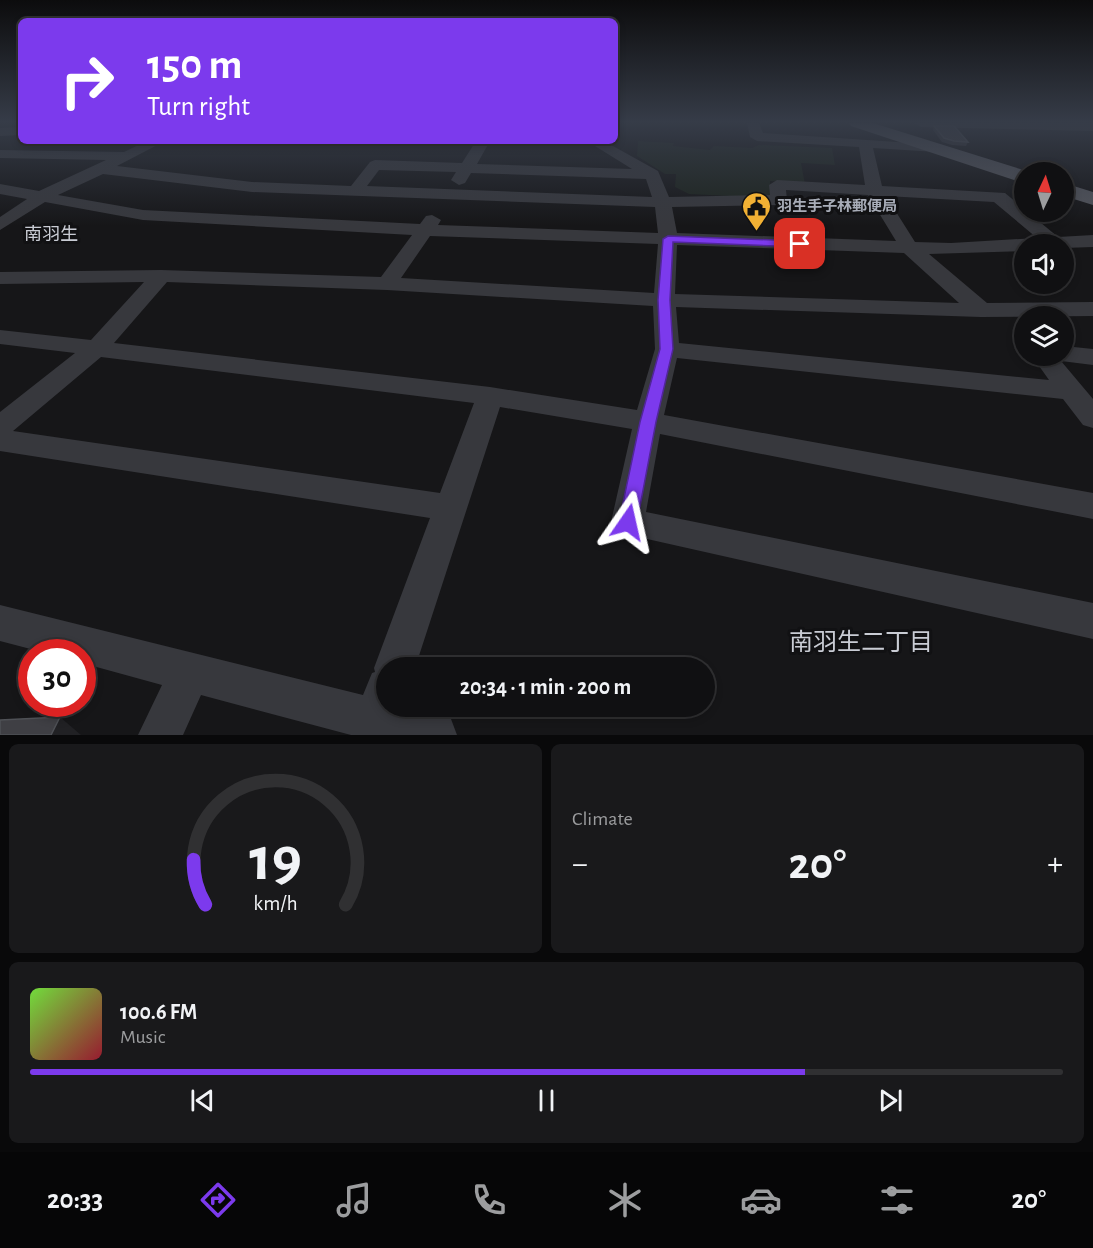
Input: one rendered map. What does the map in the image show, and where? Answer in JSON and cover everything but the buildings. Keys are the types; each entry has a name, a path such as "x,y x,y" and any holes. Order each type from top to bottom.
{"main road":[{"path":"965,157 1014,174"},
{"path":"1074,192 1093,199"}],"street":[{"path":"0,225 44,195 127,157"},
{"path":"387,284 474,157"},
{"path":"623,157 652,174 663,202 668,239 664,300 667,349 648,422 628,522 1093,621"},
{"path":"868,157 875,192 909,247 981,310"},
{"path":"355,191 375,165 652,174"},
{"path":"103,169 252,187 663,202 779,200 777,185 999,197 1043,234"},
{"path":"220,219 252,187"},
{"path":"0,189 44,195 143,215 425,230 951,249 1014,246"},
{"path":"1074,242 1093,241"},
{"path":"0,427 98,347 161,276"},
{"path":"0,278 161,276 387,284 664,300 1008,311 1093,309"},
{"path":"1008,311 1014,319"},
{"path":"0,337 490,396 648,422 1093,506"},
{"path":"667,349 1072,391"},
{"path":"1074,355 1093,357"},
{"path":"1052,366 1093,418"},
{"path":"398,657 490,396"},
{"path":"0,440 450,508"},
{"path":"0,623 191,671 376,703"},
{"path":"160,735 191,671"},
{"path":"404,717 435,735"}],"shaded area":[{"path":"639,157 834,157 835,165 801,163 805,184 770,181 771,196 768,198 689,194 675,187 676,174 665,174"}],"place":[{"name":"羽生手子林郵便局","path":"756,232"}],"district":[{"name":"南羽生","path":"51,234"},
{"name":"南羽生二丁目","path":"861,642"}],"route":[{"path":"628,522 648,422 667,349 664,300 668,239 800,244"}]}
